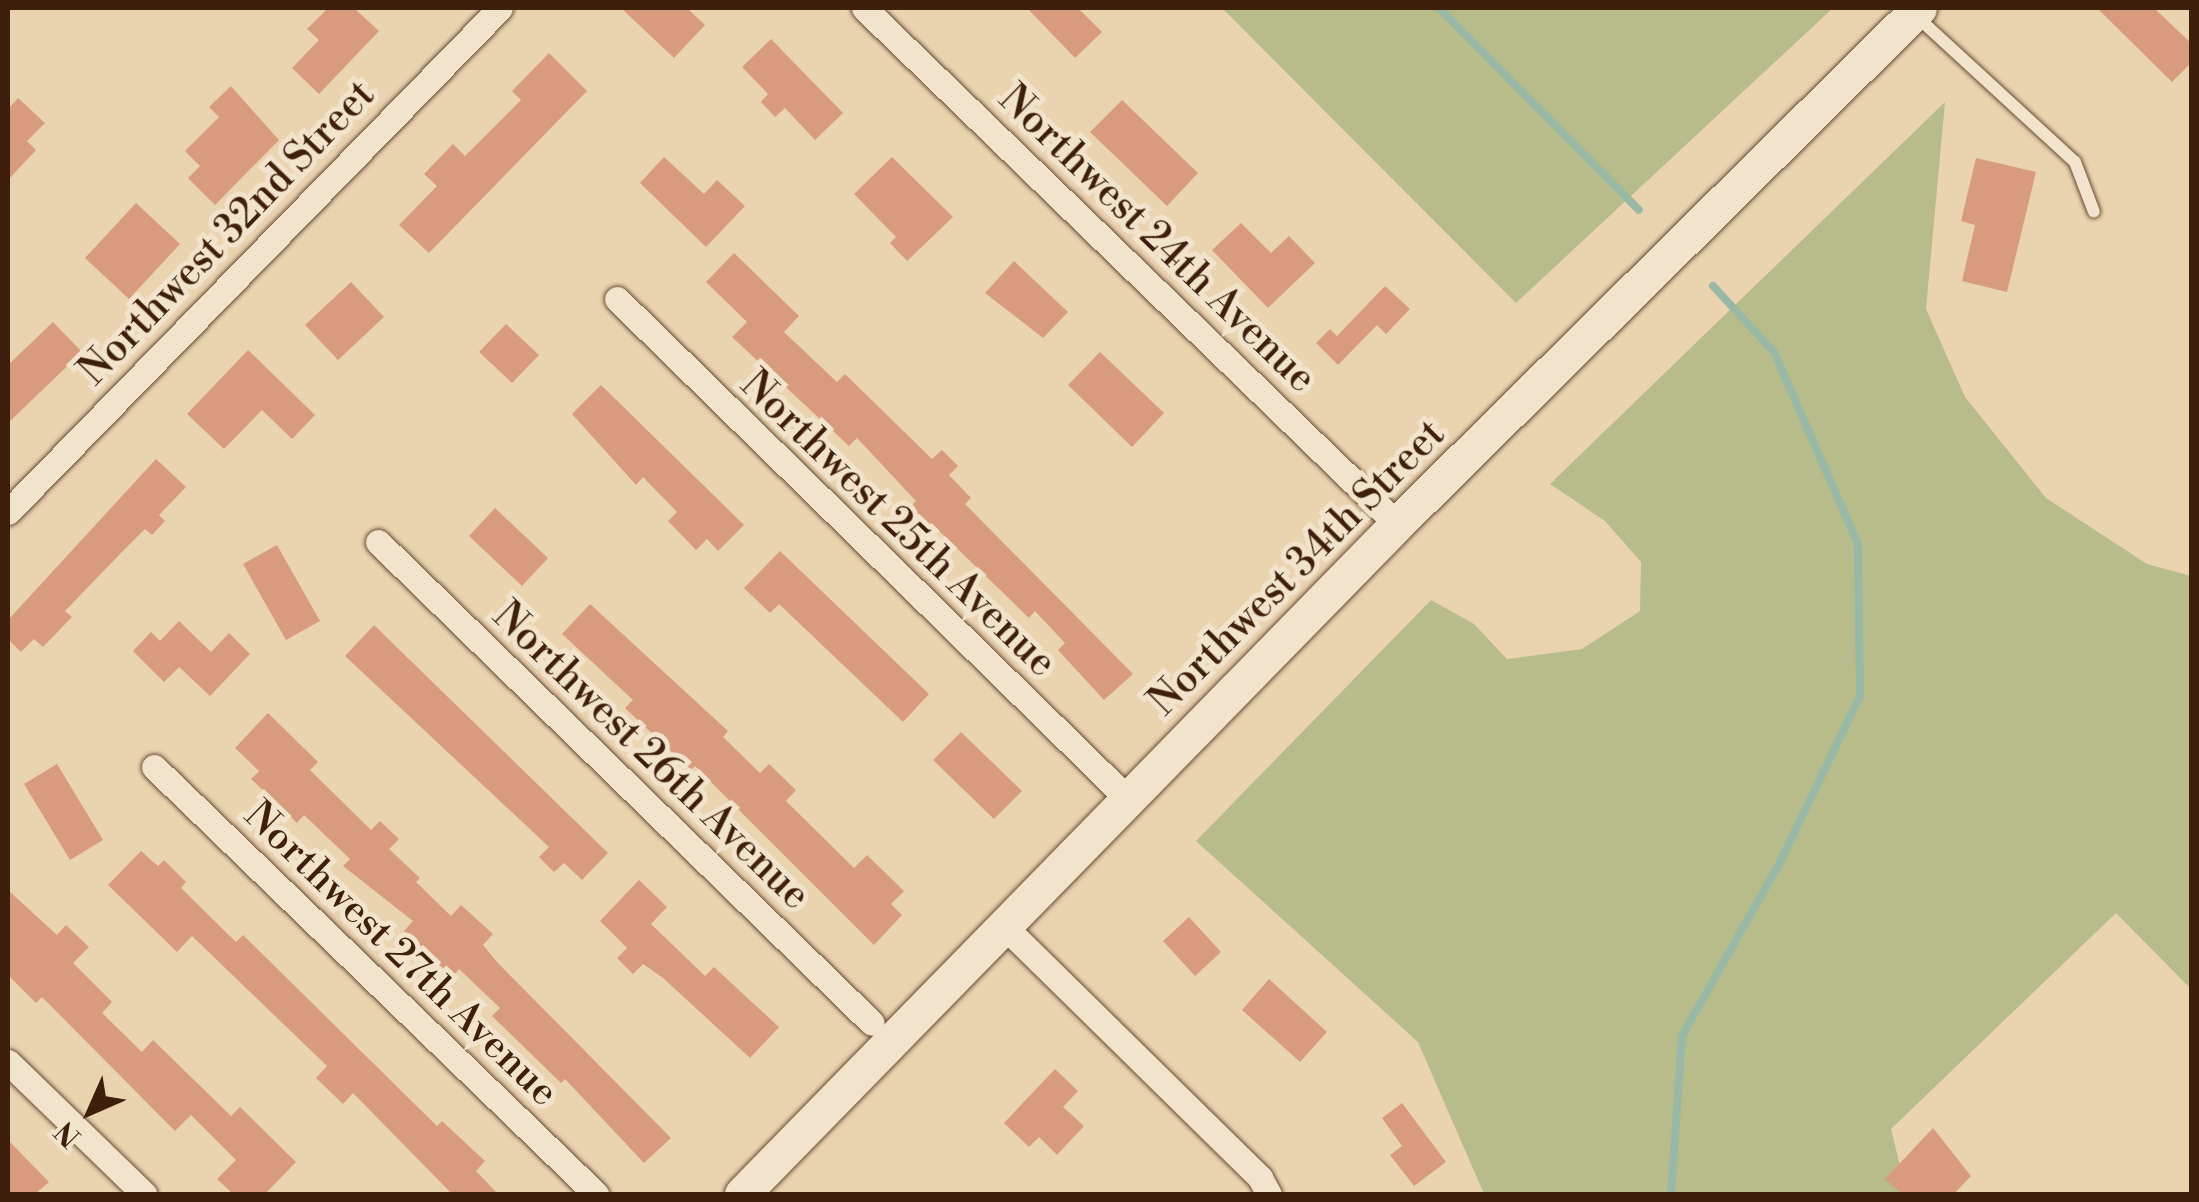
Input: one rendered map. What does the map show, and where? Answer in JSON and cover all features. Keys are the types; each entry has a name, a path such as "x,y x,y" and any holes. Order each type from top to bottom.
{"main road":[{"name":"Northwest 34th Street","path":"742,1194 1397,524 1916,10"}],"street":[{"name":"Northwest 32nd Street","path":"8,512 500,8"},
{"name":"Northwest 24th Avenue","path":"864,8 1397,524"},
{"name":"Northwest 25th Avenue","path":"617,300 1129,800"},
{"name":"Northwest 26th Avenue","path":"378,542 872,1023"},
{"name":"Northwest 27th Avenue","path":"154,767 596,1194"},
{"path":"1004,926 1260,1178 1269,1194"},
{"path":"8,1062 144,1194"}],"lane":[{"path":"1916,10 2075,162 2094,212"}],"green space":[{"path":"1222,8 1833,8 1516,303"},
{"path":"1945,102 1926,309 1965,397 2046,498 2147,564 2191,576 2191,989 2116,913 1891,1129 1907,1194 1484,1194 1418,1042 1196,841 1431,600 1474,624 1507,659 1582,649 1640,611 1641,562 1605,521 1550,484"}],"building":[{"path":"328,8 354,8 379,31 319,94 292,68 319,40 307,29"},
{"path":"621,8 687,8 705,25 674,58"},
{"path":"1027,8 1078,8 1102,32 1075,58"},
{"path":"2097,8 2154,8 2192,44 2192,62 2172,82"},
{"path":"771,39 843,113 815,140 785,108 775,117 761,102 768,94 742,67"},
{"path":"549,53 587,91 429,253 399,225 437,186 424,174 453,144 465,156 521,100 512,91"},
{"path":"231,86 279,140 215,205 188,178 200,166 185,151 219,117 209,107"},
{"path":"18,98 45,123 27,141 36,150 8,180 8,109"},
{"path":"1122,100 1198,173 1167,206 1090,132"},
{"path":"664,157 704,194 717,180 745,206 706,247 640,183"},
{"path":"892,157 953,217 907,261 890,243 896,237 854,194"},
{"path":"1976,158 2036,172 2007,292 1962,281 1975,225 1961,221"},
{"path":"136,203 180,244 129,299 85,258"},
{"path":"1241,223 1271,253 1289,236 1315,263 1268,308 1212,250"},
{"path":"734,253 799,316 784,332 837,382 845,374 932,459 942,450 958,466 949,475 971,498 965,504 1133,674 1104,700 1058,650 1065,643 1035,611 1029,618 938,530 934,534 909,508 916,501 857,438 849,446 732,337 747,322 706,282"},
{"path":"1014,261 1068,312 1043,338 985,293"},
{"path":"351,282 384,317 338,360 305,325"},
{"path":"1385,286 1410,309 1386,334 1377,325 1338,365 1316,343 1330,329 1337,336"},
{"path":"53,322 82,352 8,423 8,365"},
{"path":"506,324 539,355 512,383 479,352"},
{"path":"248,350 315,415 292,439 262,410 224,449 187,414"},
{"path":"1100,352 1164,413 1132,447 1068,385"},
{"path":"601,385 744,525 718,551 707,539 696,550 668,521 677,512 643,477 636,485 572,414"},
{"path":"156,459 186,487 159,515 165,521 152,535 145,529 119,555 65,611 72,617 43,647 34,639 21,652 8,639 8,620"},
{"path":"495,508 548,558 522,586 469,536"},
{"path":"277,545 320,621 286,640 243,564"},
{"path":"780,551 929,694 903,722 779,604 770,613 744,588"},
{"path":"590,604 728,731 723,737 760,773 769,764 796,790 786,801 854,868 867,855 904,891 891,904 902,915 874,945 695,766 691,770 625,708 633,700 562,634"},
{"path":"179,621 211,652 229,633 250,654 210,696 179,667 164,682 133,651 151,632 160,641"},
{"path":"374,625 608,853 582,880 564,863 554,872 539,857 549,847 345,656"},
{"path":"268,713 318,762 310,770 371,830 380,821 399,839 389,849 420,878 416,882 451,916 461,905 493,934 483,945 497,962 671,1138 644,1163 565,1079 561,1083 492,1016 500,1008 459,969 452,977 404,931 413,921 343,866 350,859 304,815 297,823 251,779 259,771 235,748"},
{"path":"961,732 1022,791 994,819 933,760"},
{"path":"57,764 103,840 70,860 24,784"},
{"path":"141,851 158,866 164,860 186,882 181,888 236,942 243,935 437,1126 442,1121 485,1161 476,1171 498,1194 452,1194 353,1093 343,1104 316,1078 327,1066 192,936 177,952 108,885"},
{"path":"639,880 667,907 651,924 705,976 714,967 779,1027 750,1058 663,978 643,964 633,974 617,958 627,948 600,921"},
{"path":"8,890 57,935 66,925 89,947 73,963 112,1002 102,1013 142,1052 153,1040 231,1116 240,1107 296,1162 265,1194 233,1194 217,1179 236,1160 191,1115 175,1131 42,997 36,1003 8,975"},
{"path":"1189,917 1221,952 1195,976 1163,941"},
{"path":"1269,979 1327,1032 1300,1062 1242,1010"},
{"path":"1055,1069 1078,1091 1063,1107 1084,1126 1057,1155 1039,1137 1029,1147 1004,1123"},
{"path":"1402,1103 1446,1162 1414,1186 1390,1155 1402,1146 1382,1118"},
{"path":"1933,1128 1971,1176 1954,1194 1902,1194 1885,1179"},
{"path":"8,1140 49,1182 35,1194 8,1194"}],"waterway":[{"path":"1439,8 1639,210"},
{"path":"1671,1194 1682,1036 1781,860 1860,696 1858,544 1774,352 1713,286"}]}
